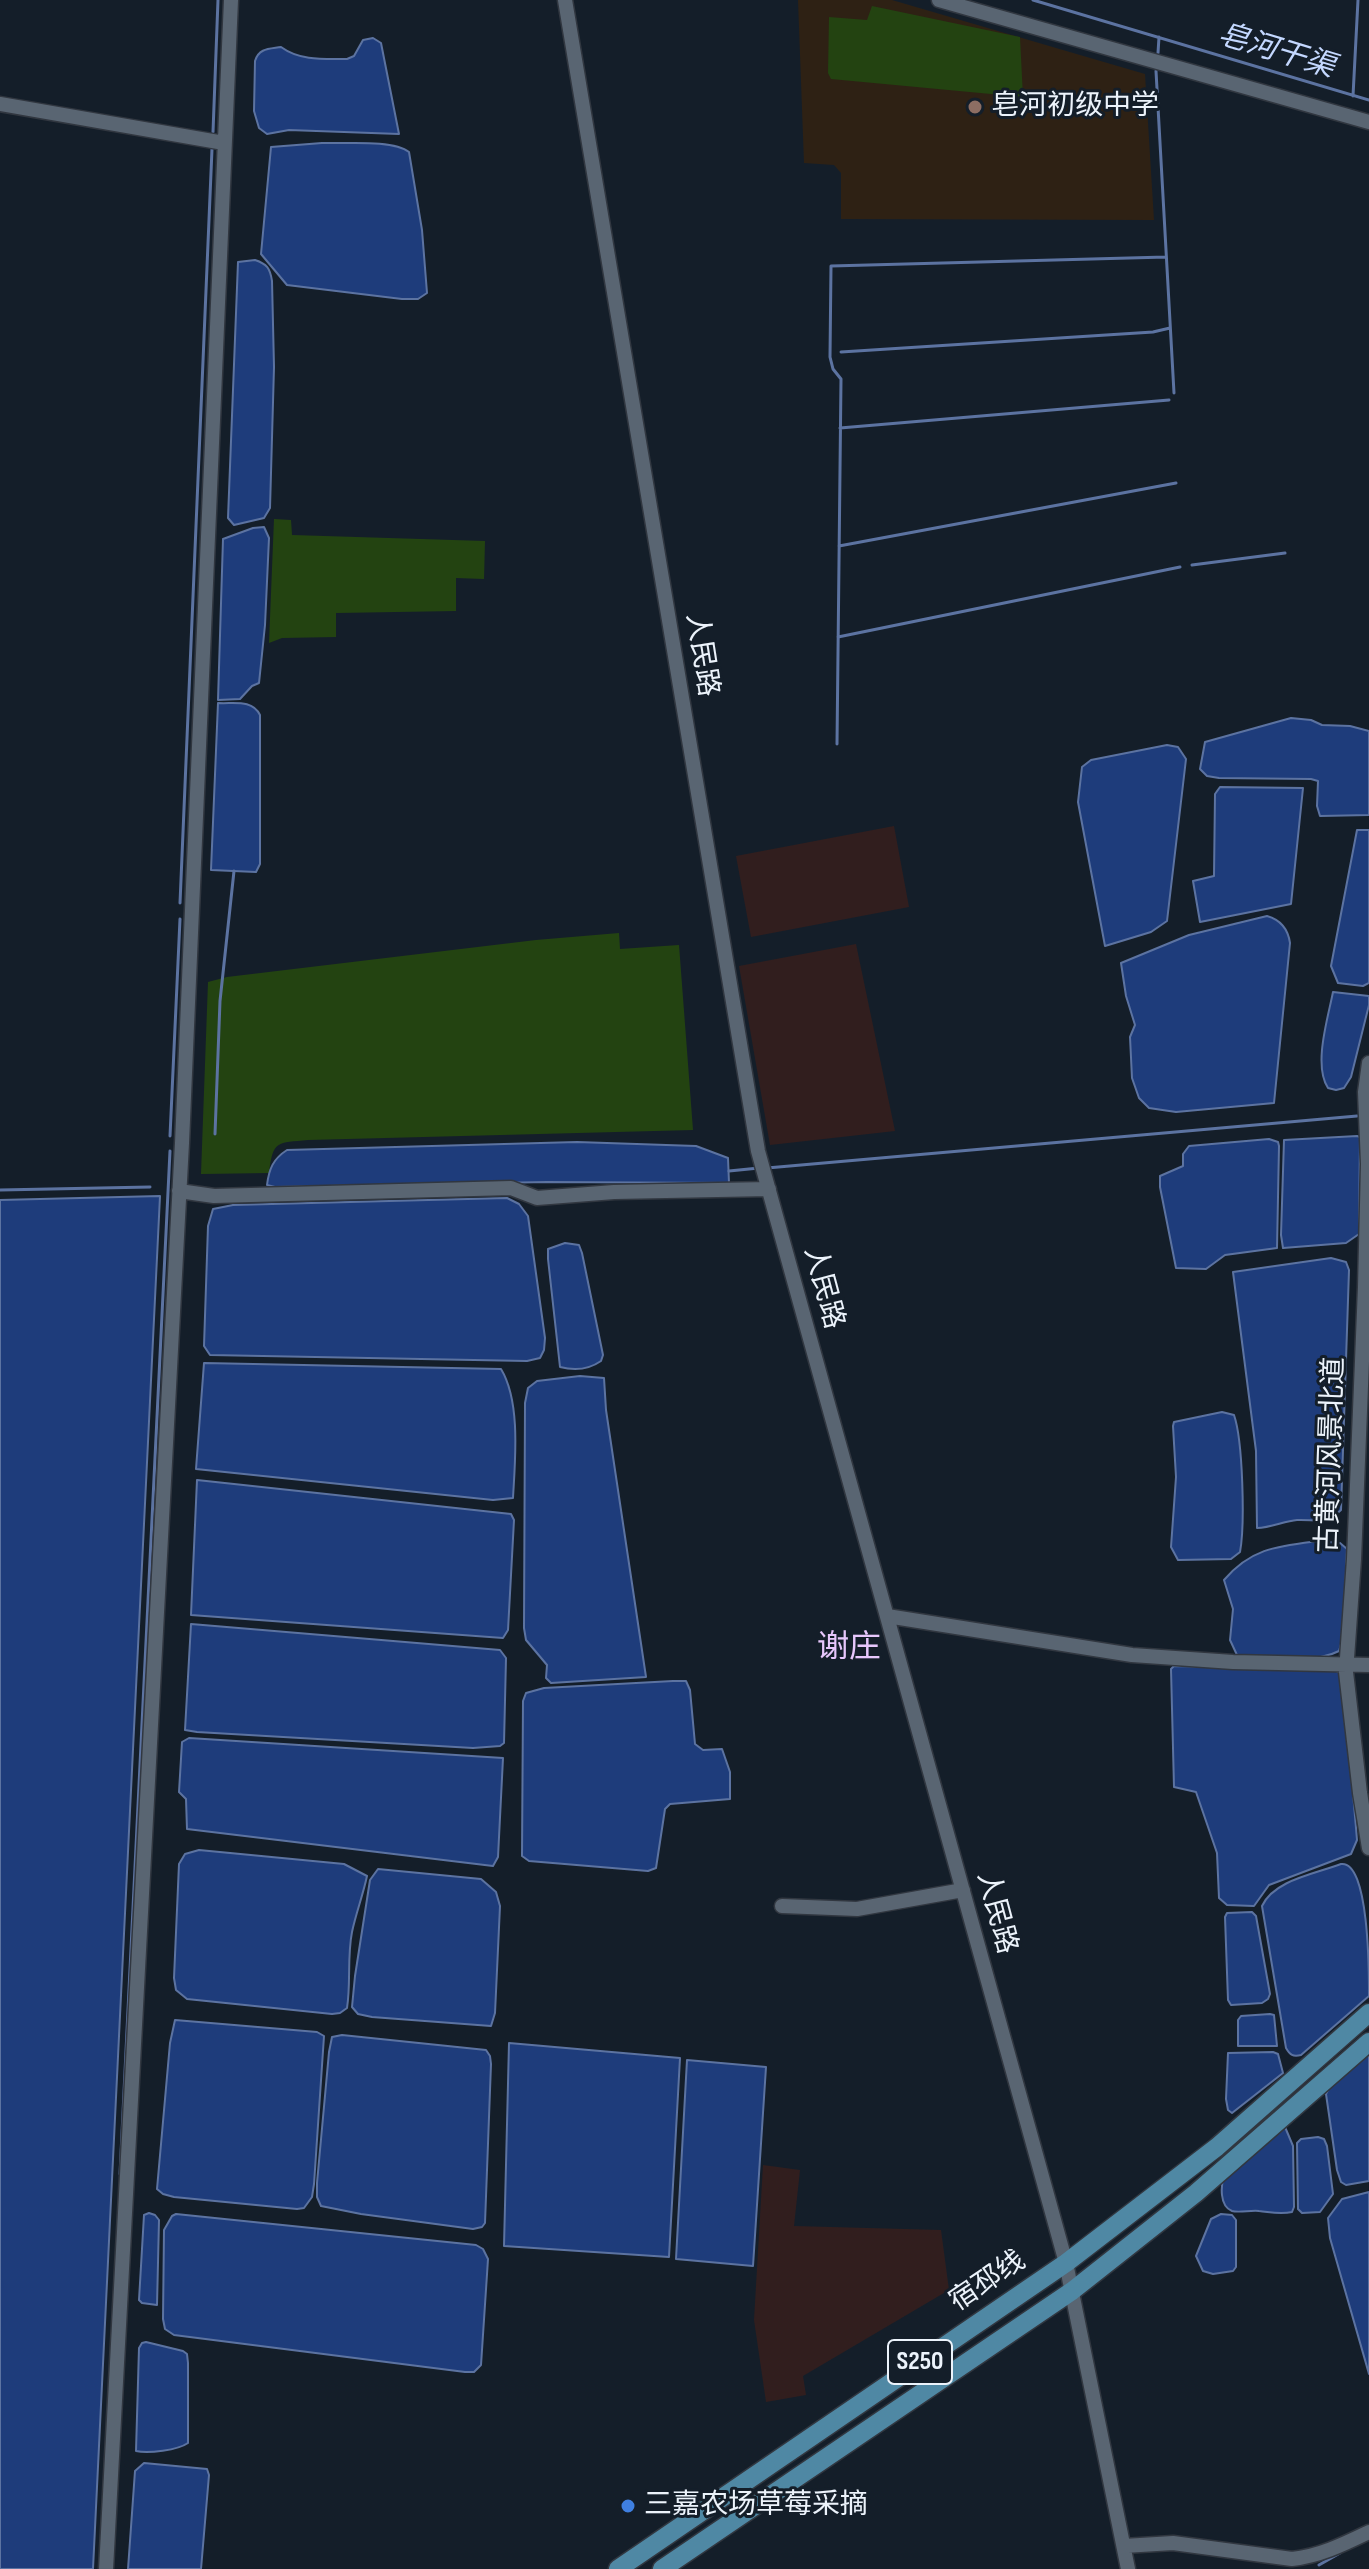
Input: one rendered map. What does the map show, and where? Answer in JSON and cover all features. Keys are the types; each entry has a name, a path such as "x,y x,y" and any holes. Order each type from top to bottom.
{"main road":[{"name":"宿邳线","path":"618,2569 1066,2263 1217,2147 1369,2013"},
{"name":"宿邳线","path":"662,2569 1072,2291 1196,2193 1369,2042"}],"street":[{"path":"106,2569 179,1191 231,0"},
{"name":"人民路","path":"565,0 763,1168 1066,2263 1128,2569"},
{"path":"939,0 1369,122"},
{"path":"0,104 224,143"},
{"name":"古黄河风景北道","path":"1369,1063 1365,1092 1368,1164 1354,1559 1360,1793 1369,1848"},
{"path":"179,1191 222,1196 511,1188 537,1198 614,1192 769,1189"},
{"path":"887,1616 1132,1655 1233,1662 1357,1665"},
{"path":"782,1906 857,1909 963,1890"},
{"path":"1124,2546 1173,2543 1310,2563 1369,2532"}],"shaded area":[{"name":"皂河初级中学","path":"798,0 892,0 1145,74 1154,220 841,219 841,173 834,165 804,163"},
{"path":"894,826 909,907 751,937 736,856"},
{"path":"856,944 895,1131 770,1145 739,966"},
{"path":"763,2165 800,2170 794,2226 941,2230 949,2290 803,2376 806,2395 766,2402 754,2320"}],"green space":[{"path":"872,6 1020,37 1023,97 831,79 828,73 829,17 867,20"},
{"path":"274,519 291,520 292,535 485,541 484,579 456,578 456,611 336,613 336,637 282,638 269,643"},
{"path":"619,933 620,949 679,945 693,1130 308,1140 278,1145 272,1154 269,1173 201,1174 208,982 227,977 536,940"}],"water":[{"path":"373,38 381,43 399,134 289,130 267,134 259,128 254,111 255,61 262,51 281,47 304,57 347,59 354,56 363,40"},
{"path":"322,143 392,145 409,152 422,230 427,293 418,299 287,285 261,254 271,147"},
{"path":"255,260 267,267 272,281 274,367 270,508 264,518 234,525 228,518 238,262"},
{"path":"264,527 269,538 259,683 240,699 218,700 223,539"},
{"path":"218,703 247,704 260,715 260,864 256,872 211,870"},
{"path":"1291,718 1369,731 1369,815 1320,816 1317,806 1318,781 1311,779 1219,778 1207,776 1200,769 1205,742"},
{"path":"1167,745 1178,747 1186,759 1167,921 1151,932 1105,946 1078,802 1082,767 1091,760"},
{"path":"1220,787 1303,788 1291,904 1200,922 1193,881 1214,876 1215,794"},
{"path":"1357,830 1369,830 1369,983 1363,986 1338,983 1331,966"},
{"path":"1267,916 1283,926 1290,943 1274,1103 1176,1112 1149,1108 1139,1098 1132,1078 1130,1037 1135,1025 1121,963 1189,935"},
{"path":"1333,992 1369,996 1351,1077 1344,1088 1336,1090 1328,1088 1322,1067 1323,1041"},
{"path":"1360,1137 1359,1234 1346,1243 1283,1248 1284,1140"},
{"path":"1269,1139 1278,1142 1279,1146 1277,1248 1225,1255 1206,1269 1176,1268 1160,1176 1183,1166 1183,1154 1189,1146"},
{"path":"577,1142 696,1146 728,1158 729,1183 267,1185 272,1165 287,1150"},
{"path":"160,1196 93,2569 0,2569 0,1200"},
{"path":"507,1198 519,1204 528,1216 545,1338 540,1358 527,1361 210,1355 204,1346 208,1226 213,1209 233,1205"},
{"path":"565,1243 579,1245 582,1253 603,1355 601,1361 581,1369 560,1367 548,1249"},
{"path":"1331,1258 1346,1262 1349,1270 1341,1510 1325,1520 1297,1520 1257,1528 1256,1451 1233,1272"},
{"path":"204,1363 501,1369 512,1398 514,1415 513,1498 493,1500 196,1469"},
{"path":"580,1376 604,1378 606,1410 646,1677 551,1683 546,1678 547,1665 526,1640 524,1628 525,1403 528,1388 537,1381"},
{"path":"1222,1412 1234,1415 1237,1427 1243,1504 1240,1552 1231,1559 1178,1560 1171,1547 1176,1477 1174,1422"},
{"path":"197,1480 511,1514 514,1520 508,1630 503,1638 191,1615"},
{"path":"1318,1541 1340,1543 1347,1549 1343,1637 1339,1651 1303,1659 1237,1655 1230,1640 1233,1609 1224,1580 1244,1561 1266,1550"},
{"path":"191,1624 500,1650 506,1658 504,1743 473,1748 185,1730"},
{"path":"1174,1666 1331,1669 1343,1674 1357,1840 1351,1854 1269,1885 1254,1906 1227,1905 1219,1898 1217,1853 1196,1792 1174,1787 1171,1669"},
{"path":"686,1681 690,1690 695,1744 703,1750 722,1749 730,1772 730,1799 670,1804 665,1809 656,1868 648,1871 529,1861 522,1856 523,1701 526,1693 544,1688"},
{"path":"189,1738 503,1758 498,1857 493,1866 187,1829 186,1799 179,1792 182,1742"},
{"path":"199,1850 344,1864 367,1876 351,1941 347,2008 332,2014 187,1999 176,1990 179,1864 185,1854"},
{"path":"1341,1864 1350,1867 1362,1897 1368,1942 1369,1996 1301,2055 1294,2056 1286,2048 1262,1906 1285,1884"},
{"path":"378,1869 481,1879 496,1892 500,1906 495,2013 491,2026 372,2017 358,2014 352,2007 370,1880"},
{"path":"1252,1912 1256,1916 1270,1994 1262,2003 1231,2005 1228,2000 1225,1917 1227,1913"},
{"path":"1274,2015 1277,2046 1238,2046 1238,2020 1241,2016"},
{"path":"175,2020 317,2032 324,2036 314,2184 312,2197 304,2208 174,2197 157,2189 170,2043"},
{"path":"342,2035 486,2050 491,2064 485,2223 482,2227 473,2229 321,2206 317,2183 329,2052 332,2037"},
{"path":"509,2043 680,2058 669,2257 504,2246"},
{"path":"1228,2053 1278,2054 1283,2073 1232,2113 1228,2110 1226,2099"},
{"path":"1369,2053 1369,2181 1346,2185 1341,2182 1337,2170 1326,2094"},
{"path":"687,2060 766,2067 753,2266 676,2259"},
{"path":"1285,2127 1293,2146 1292,2212 1232,2211 1225,2205 1222,2195 1224,2176"},
{"path":"1301,2139 1324,2139 1327,2146 1333,2194 1320,2212 1302,2213 1298,2209 1297,2143"},
{"path":"1369,2192 1369,2374 1330,2238 1328,2218 1342,2199"},
{"path":"149,2213 159,2220 157,2305 139,2300 144,2215"},
{"path":"176,2214 476,2245 483,2249 488,2259 481,2365 474,2372 465,2372 174,2335 165,2329 163,2319 164,2230"},
{"path":"1221,2214 1232,2215 1236,2220 1236,2267 1233,2271 1213,2274 1203,2271 1196,2256 1211,2219"},
{"path":"146,2342 187,2354 188,2443 177,2448 136,2451 139,2348"},
{"path":"144,2463 207,2469 201,2569 128,2569 135,2471"}],"waterway":[{"path":"213,132 218,0"},
{"name":"皂河干渠","path":"1033,0 1369,100"},
{"path":"1353,96 1358,0"},
{"path":"1158,53 1159,37"},
{"path":"1156,71 1174,393"},
{"path":"180,903 212,149"},
{"path":"837,744 841,379 833,369 830,357 831,266 1166,257"},
{"path":"841,352 1153,332 1170,328"},
{"path":"840,428 1169,400"},
{"path":"839,546 1176,483"},
{"path":"1192,565 1285,553"},
{"path":"838,637 1180,567"},
{"path":"215,1134 220,1001 234,871"},
{"path":"170,1136 180,919"},
{"path":"767,1168 1357,1116"},
{"path":"120,2174 170,1151"},
{"path":"729,1171 759,1168"},
{"path":"0,1190 150,1187"},
{"path":"1319,2565 1340,2553"}],"place":[{"name":"皂河初级中学","path":"975,107"},
{"name":"三嘉农场草莓采摘","path":"628,2506"}],"district":[{"name":"谢庄","path":"849,1649"}]}
